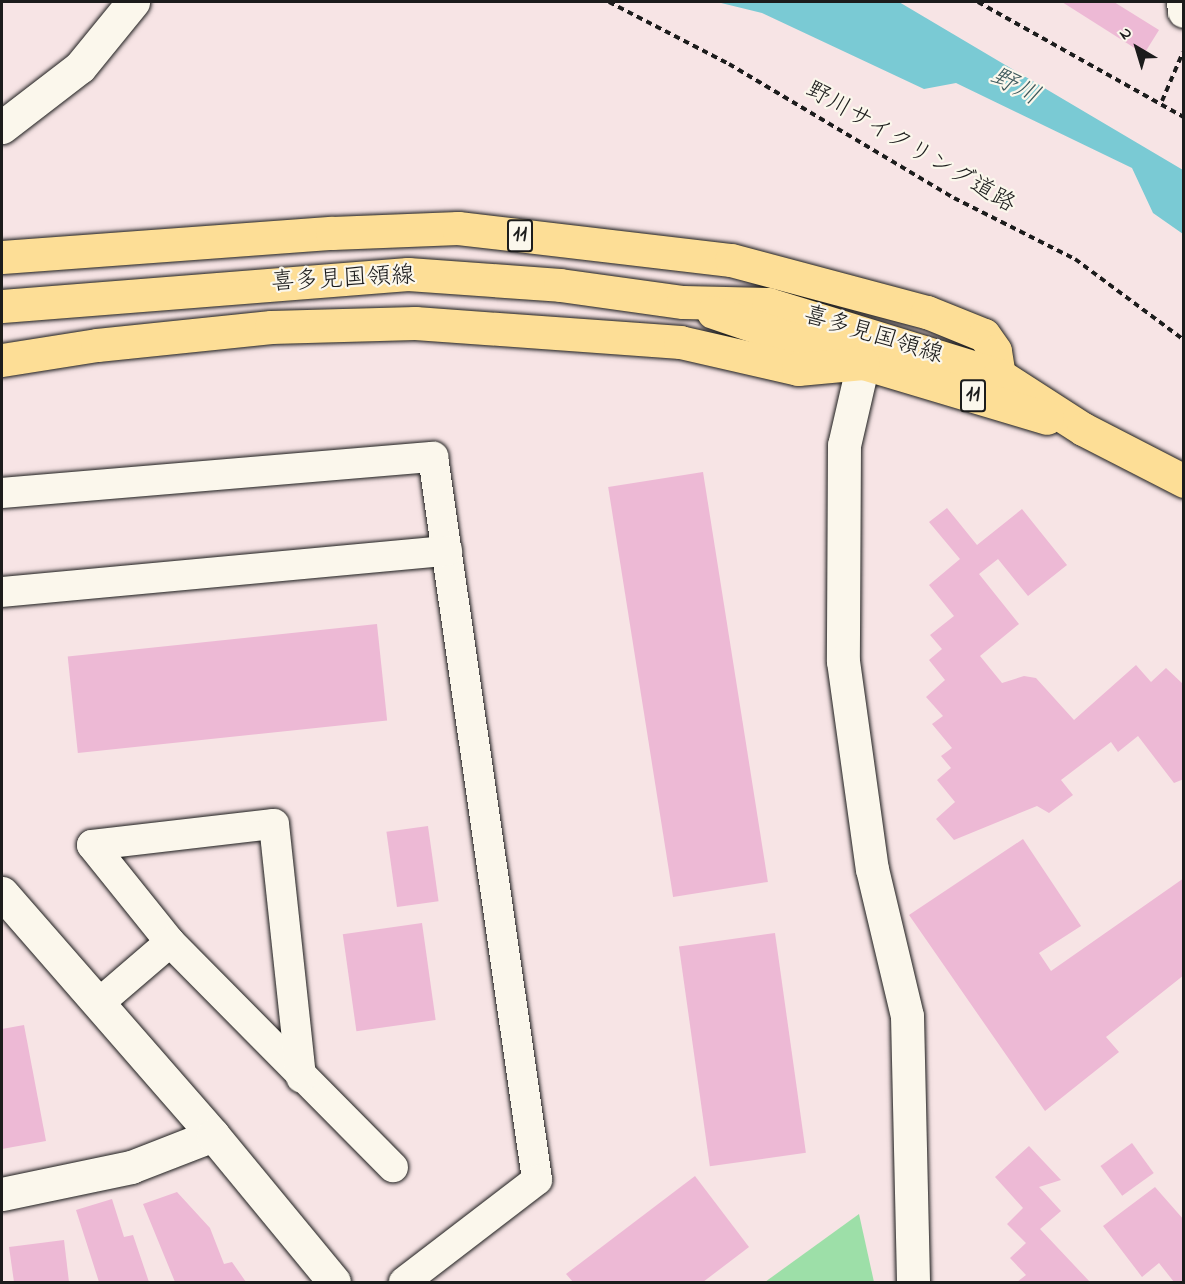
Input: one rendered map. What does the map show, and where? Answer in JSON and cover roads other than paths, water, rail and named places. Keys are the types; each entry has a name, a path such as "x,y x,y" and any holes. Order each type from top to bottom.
{"main road":[{"name":"11","path":"2,257 332,233 458,228 731,260 936,315 984,335 995,351 999,375"},
{"name":"喜多見国領線","path":"2,306 408,274 560,285 683,302 768,304 999,375 1083,429 1184,481"},
{"name":"喜多見国領線","path":"683,302 863,363 1083,429"},
{"name":"11","path":"2,360 97,345 271,327 415,323 680,342 798,369 863,363"}],"street":[{"path":"2,127 80,68 133,2"},
{"path":"1183,2 1184,10"},
{"path":"863,363 844,445 843,661 872,869 907,1016 914,1282"},
{"path":"2,892 213,1136 334,1282"},
{"path":"2,1194 130,1167 213,1136"}],"lane":[{"path":"2,493 433,457 537,1180 404,1282"},
{"path":"2,592 447,551"},
{"path":"302,1078 274,824 92,845 170,942 302,1078 393,1167"},
{"path":"98,1004 170,942"}],"water":[{"name":"野川","path":"717,2 899,2 1183,170 1183,234 1153,213 1132,168 956,83 924,89 762,13"}]}
